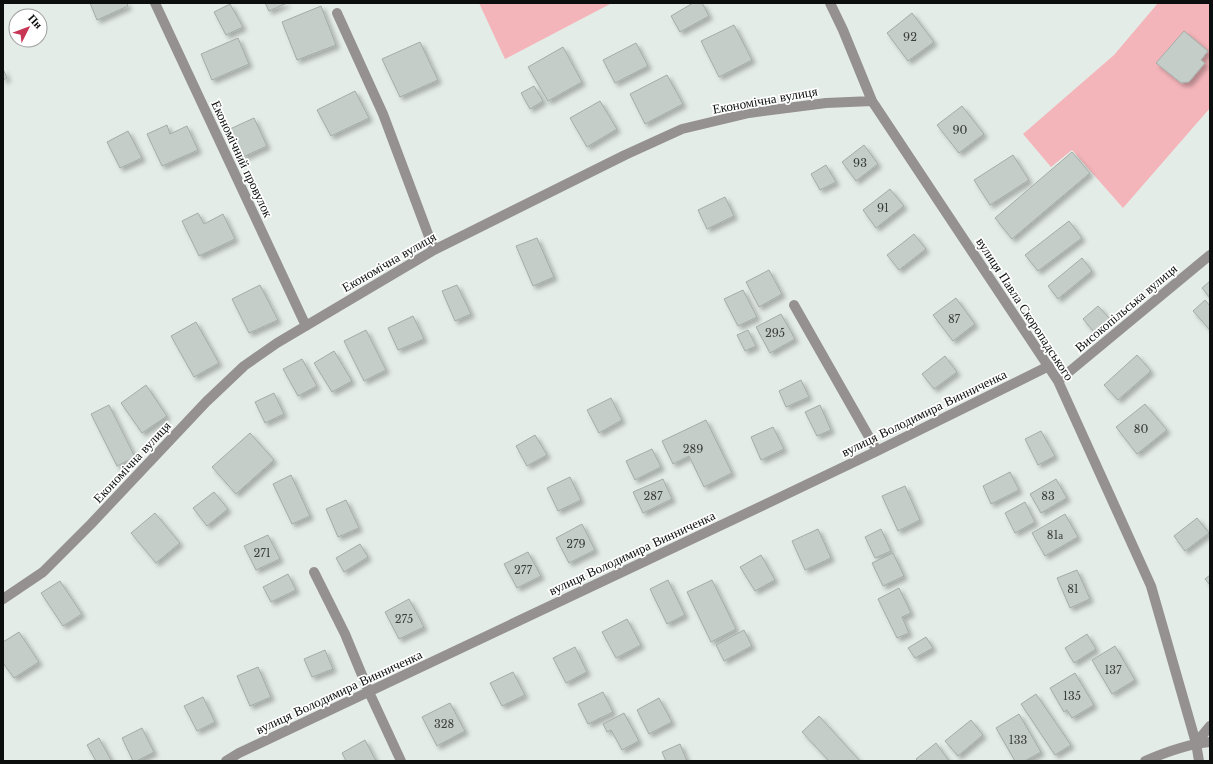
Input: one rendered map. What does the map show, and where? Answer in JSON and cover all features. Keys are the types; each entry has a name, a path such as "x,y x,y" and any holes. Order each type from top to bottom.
{"street":[{"name":"Економічний провулок","path":"155,3 306,326"},
{"name":"вулиця Павла Скоропадського","path":"830,3 843,30 872,101 1058,381 1151,586 1196,743 1199,761"},
{"path":"337,13 383,114 434,250"},
{"name":"Економічна вулиця","path":"3,599 43,572 91,524 206,402 244,366 277,343 434,250 682,129 749,113 826,103 872,101"},
{"name":"Високопільська вулиця","path":"1058,381 1210,255"},
{"path":"794,305 877,451"},
{"name":"вулиця Володимира Винниченка","path":"226,761 239,753 877,451 1048,366"},
{"path":"314,572 345,634 400,761"},
{"path":"1196,743 1210,726"},
{"path":"1145,761 1166,752 1196,743 1210,742"}],"shaded area":[{"path":"479,3 612,3 505,59"},
{"path":"1158,3 1210,3 1210,108 1123,208 1072,150 1051,167 1023,134 1114,55"}],"building":[{"path":"90,3 127,3 128,6 97,20"},
{"path":"265,3 287,3 269,11"},
{"path":"693,3 702,3 709,16 680,32 671,16"},
{"path":"230,4 243,27 226,35 214,12"},
{"path":"321,6 336,45 297,60 282,22"},
{"path":"912,13 934,42 908,61 887,33"},
{"path":"734,25 752,60 719,77 701,41"},
{"path":"1184,31 1208,51 1201,60 1205,63 1189,82 1181,83 1156,63"},
{"path":"238,38 249,64 212,80 201,54"},
{"path":"420,42 438,80 400,97 382,59"},
{"path":"636,43 648,66 615,83 603,60"},
{"path":"563,47 582,82 548,101 528,67"},
{"path":"3,69 7,78 3,80"},
{"path":"667,75 683,104 645,124 630,94"},
{"path":"534,86 543,101 530,109 521,93"},
{"path":"355,91 369,118 331,136 317,110"},
{"path":"600,101 617,129 587,147 570,118"},
{"path":"962,106 984,134 959,153 937,125"},
{"path":"254,118 267,146 243,157 230,129"},
{"path":"167,125 170,134 187,126 198,150 162,166 147,134"},
{"path":"128,131 142,158 120,168 107,142"},
{"path":"864,145 878,164 856,181 842,162"},
{"path":"1072,152 1090,173 1012,239 995,218"},
{"path":"1013,155 1029,180 990,205 974,180"},
{"path":"826,165 836,182 820,190 811,174"},
{"path":"890,189 904,206 876,228 863,210"},
{"path":"725,197 734,216 707,229 698,210"},
{"path":"198,213 204,224 223,214 235,239 199,256 182,221"},
{"path":"1069,221 1082,238 1038,271 1025,255"},
{"path":"914,234 926,249 899,270 887,255"},
{"path":"537,238 554,277 533,286 516,246"},
{"path":"1082,258 1092,271 1058,299 1048,286"},
{"path":"769,270 782,294 759,307 746,282"},
{"path":"1210,281 1210,298 1202,288"},
{"path":"260,285 278,320 249,333 232,299"},
{"path":"457,285 471,314 455,321 442,291"},
{"path":"743,290 757,317 738,326 724,299"},
{"path":"956,298 975,324 953,341 933,315"},
{"path":"1205,300 1210,306 1210,330 1193,311"},
{"path":"1098,306 1110,319 1094,332 1083,319"},
{"path":"781,314 795,339 770,353 756,327"},
{"path":"413,316 424,339 398,350 388,328"},
{"path":"196,322 219,363 194,377 171,336"},
{"path":"366,330 386,370 364,381 344,341"},
{"path":"748,330 756,346 745,351 737,335"},
{"path":"334,351 352,381 332,392 314,363"},
{"path":"1137,355 1151,371 1118,400 1104,385"},
{"path":"945,356 957,372 934,389 922,374"},
{"path":"302,359 317,386 298,396 283,369"},
{"path":"801,380 809,397 786,407 779,391"},
{"path":"146,385 167,416 142,433 121,403"},
{"path":"274,393 284,414 265,423 255,402"},
{"path":"611,398 622,420 599,433 587,410"},
{"path":"1145,404 1167,430 1137,454 1116,427"},
{"path":"109,405 135,457 117,466 91,414"},
{"path":"820,405 831,430 817,436 805,412"},
{"path":"706,420 732,473 704,487 689,456 673,464 662,441"},
{"path":"773,427 784,449 761,460 751,437"},
{"path":"1041,431 1055,456 1038,465 1025,439"},
{"path":"250,433 274,460 236,494 212,467"},
{"path":"535,435 547,455 527,466 516,446"},
{"path":"652,449 661,467 635,480 626,461"},
{"path":"1010,472 1019,490 991,504 983,486"},
{"path":"291,475 310,516 292,524 273,484"},
{"path":"570,477 581,500 558,511 547,488"},
{"path":"663,479 672,499 643,513 633,492"},
{"path":"1056,479 1067,498 1041,513 1030,494"},
{"path":"905,486 920,520 898,531 882,496"},
{"path":"214,492 228,509 207,526 193,508"},
{"path":"346,500 359,528 338,537 326,509"},
{"path":"1025,502 1035,522 1015,533 1005,513"},
{"path":"155,513 180,543 156,563 131,533"},
{"path":"1065,514 1078,537 1045,556 1032,533"},
{"path":"1197,518 1209,533 1185,551 1174,536"},
{"path":"582,524 595,550 569,563 556,538"},
{"path":"818,529 831,558 805,570 792,541"},
{"path":"881,529 891,551 875,558 865,537"},
{"path":"268,535 280,559 256,570 244,546"},
{"path":"360,544 368,557 344,572 336,558"},
{"path":"528,552 541,576 517,588 504,564"},
{"path":"893,553 904,576 883,586 872,563"},
{"path":"761,555 775,580 755,591 740,567"},
{"path":"1077,570 1090,599 1070,608 1057,578"},
{"path":"288,574 296,590 271,602 263,587"},
{"path":"1210,575 1210,585 1205,579"},
{"path":"668,580 685,615 667,624 650,589"},
{"path":"712,580 736,629 711,642 687,592"},
{"path":"60,581 82,614 63,626 41,593"},
{"path":"899,588 911,613 902,617 909,633 897,638 878,599"},
{"path":"409,599 424,627 399,639 385,612"},
{"path":"627,619 641,645 616,658 602,632"},
{"path":"744,630 752,646 724,661 716,645"},
{"path":"19,632 39,662 14,678 3,663 3,642"},
{"path":"1087,634 1096,649 1074,663 1065,648"},
{"path":"926,637 933,648 915,658 908,648"},
{"path":"1115,646 1135,680 1112,694 1092,660"},
{"path":"575,647 587,672 566,683 553,658"},
{"path":"325,650 333,669 312,677 304,659"},
{"path":"258,667 271,697 250,706 237,676"},
{"path":"513,672 525,695 502,706 490,683"},
{"path":"1075,673 1094,705 1072,718 1067,710 1064,712 1050,688"},
{"path":"603,692 613,712 588,724 578,704"},
{"path":"1036,694 1071,745 1055,755 1021,704"},
{"path":"203,697 215,722 197,731 184,706"},
{"path":"659,698 672,722 649,734 637,710"},
{"path":"450,703 465,731 437,746 422,717"},
{"path":"624,713 639,741 622,750 611,730 607,732 603,724"},
{"path":"1019,714 1041,752 1025,761 1015,761 996,728"},
{"path":"819,716 860,761 829,761 802,732"},
{"path":"971,720 983,735 958,756 945,741"},
{"path":"142,728 154,752 137,761 133,761 122,738"},
{"path":"99,738 111,760 109,761 96,761 87,745"},
{"path":"365,740 376,761 346,761 342,753"},
{"path":"936,743 949,761 918,761 916,759"},
{"path":"680,744 687,761 666,761 662,752"}]}
